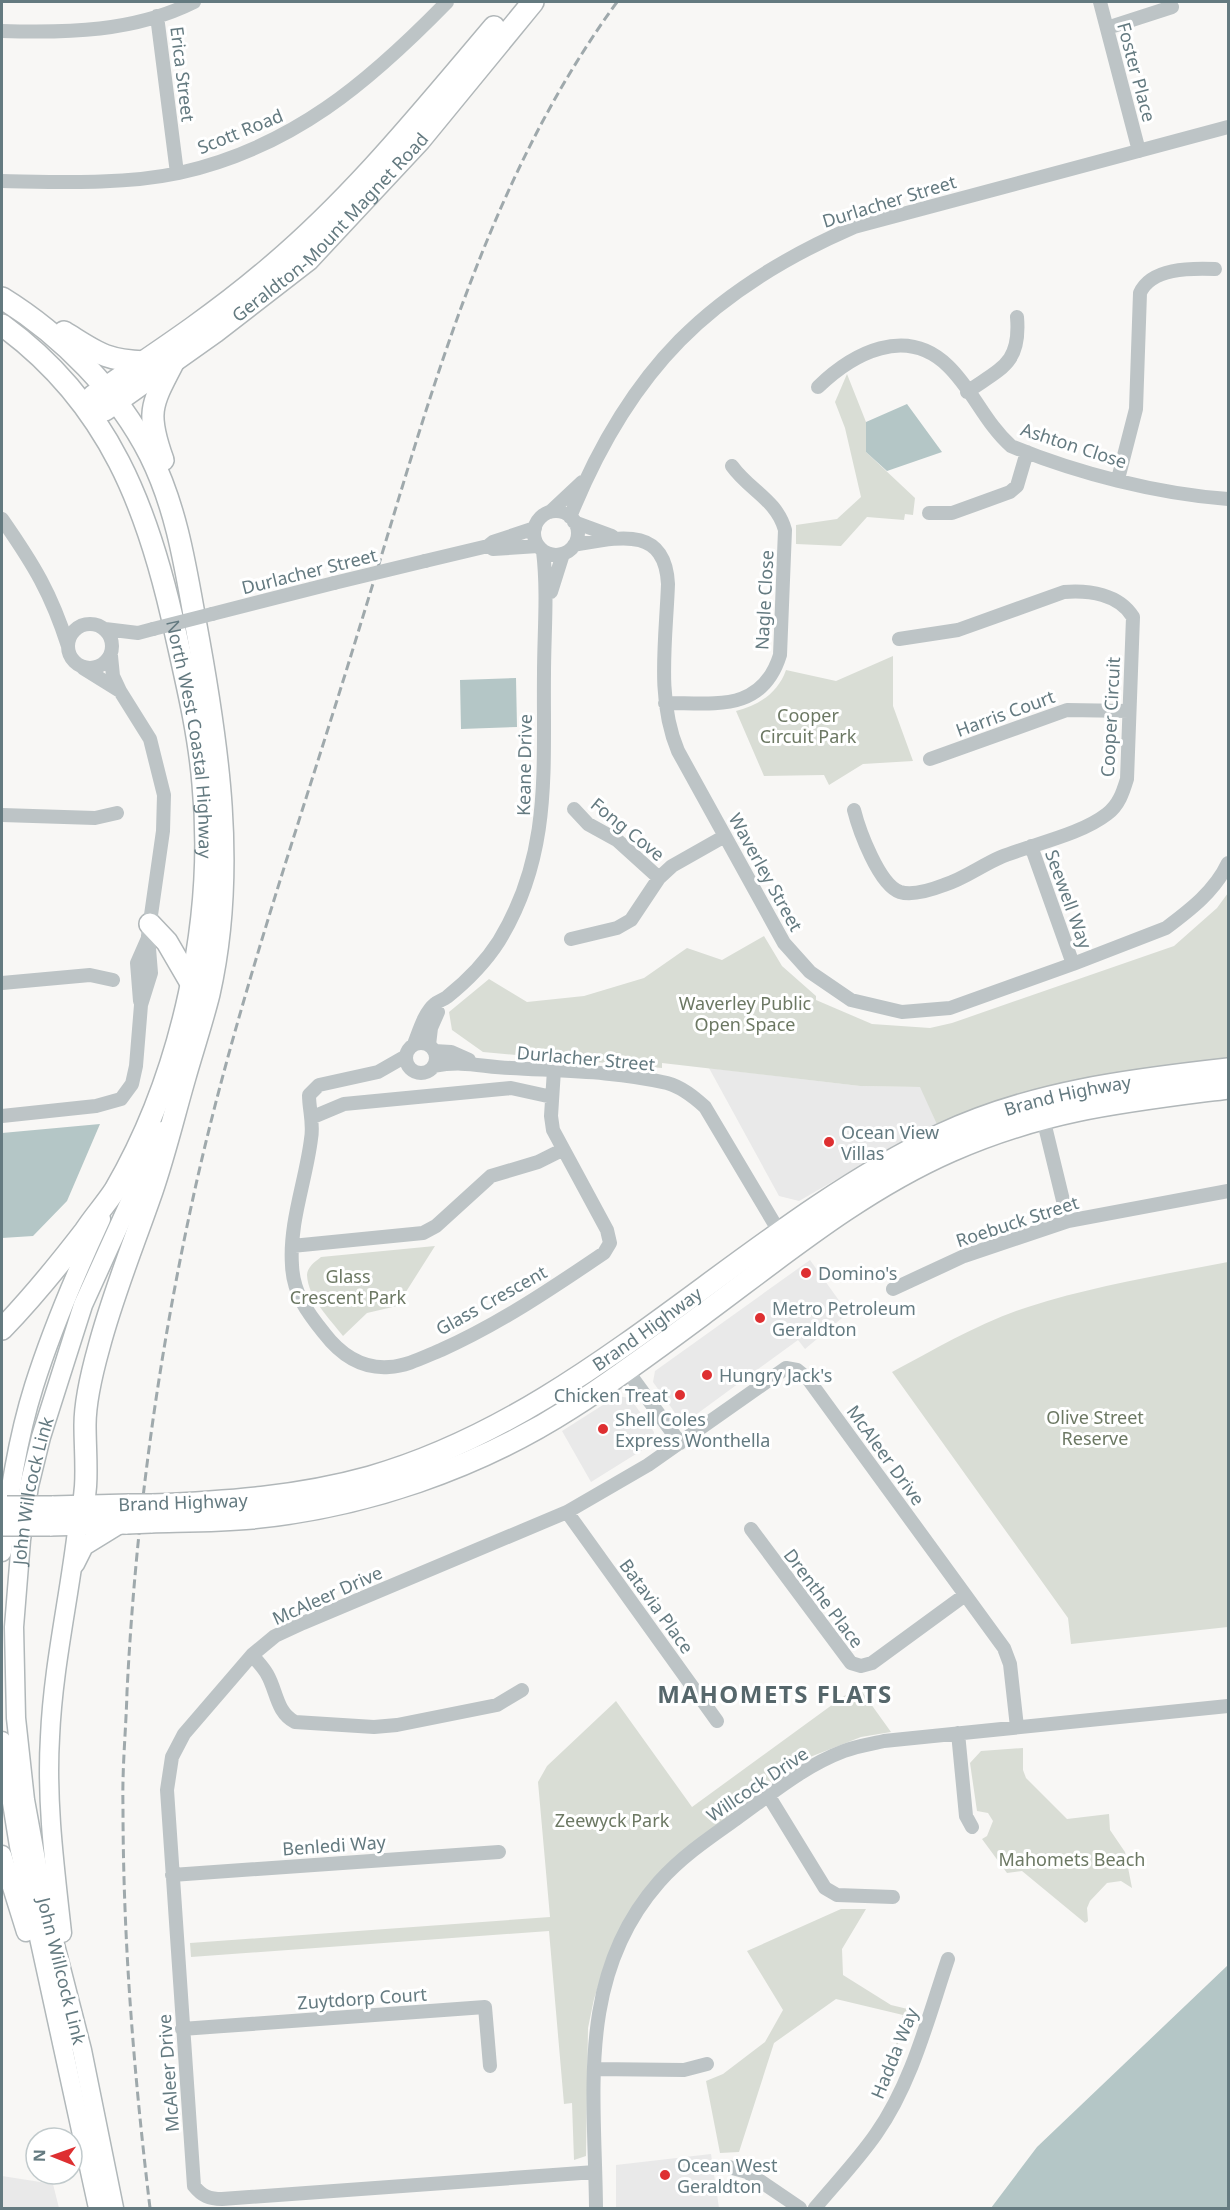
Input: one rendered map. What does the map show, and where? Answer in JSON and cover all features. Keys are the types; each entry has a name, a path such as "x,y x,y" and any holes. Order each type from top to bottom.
{"highway":[{"name":"Geraldton-Mount Magnet Road","path":"110,395 145,362 268,269 375,166 515,2"},
{"name":"Geraldton-Mount Magnet Road","path":"89,410 110,395 175,360 308,260 420,140 533,2"},
{"name":"North West Coastal Highway","path":"2,298 36,321 88,369 110,395 148,452 172,510 204,664 222,806 223,870 218,933 209,993 167,1145 99,1347 85,1424 87,1454"},
{"path":"36,321 51,324 90,350 108,358 145,362"},
{"name":"North West Coastal Highway","path":"2,325 31,346 89,410 126,473 147,527 166,590 191,704 203,784 205,851 202,924 192,985 163,1085 114,1191 40,1291 2,1329"},
{"path":"172,510 169,475 154,434 152,414 154,400 175,360"},
{"path":"149,930 176,955 192,985"},
{"name":"Brand Highway","path":"51,1516 151,1514 252,1518 330,1505 381,1493 483,1455 568,1410 627,1371 854,1182 897,1157 943,1134 1041,1098 1088,1088 1228,1069"},
{"name":"Brand Highway","path":"151,1514 318,1490 373,1476 433,1454 483,1430 563,1385 785,1241 948,1152 994,1133 1043,1118 1139,1098 1228,1088"},
{"path":"87,1454 100,1493 106,1501 124,1514"},
{"path":"81,1514 87,1454"},
{"path":"2,1507 51,1516"},
{"path":"2,1525 51,1516"}],"main road":[{"name":"John Willcock Link","path":"114,2208 82,2050 43,1898 25,1800 16,1718 14,1627 21,1540 29,1486 41,1437 83,1305 184,1079"},
{"name":"John Willcock Link","path":"2,1552 10,1485 34,1387 85,1255 114,1191"},
{"path":"81,1514 58,1644 49,1738 54,1860 63,1947 82,2050"},
{"path":"72,1572 84,1546 124,1514"},
{"name":"John Willcock Link","path":"2,1741 19,1846 98,2208"},
{"path":"2,1855 37,1964 73,2098"}],"street":[{"path":"2,31 80,32 157,16 194,2"},
{"name":"Scott Road","path":"2,181 61,183 177,173 268,143 309,122 395,55 447,2"},
{"name":"Foster Place","path":"1100,2 1139,151"},
{"path":"1107,28 1173,7"},
{"name":"Erica Street","path":"157,16 177,173"},
{"name":"Durlacher Street","path":"572,520 585,478 606,437 635,392 675,344 721,302 762,272 807,247 854,227 1228,127"},
{"path":"1118,479 1134,423 1140,293 1145,282 1151,277 1193,268 1215,269"},
{"path":"967,392 1007,364 1016,351 1019,335 1017,317"},
{"name":"Ashton Close","path":"818,387 839,366 884,346 907,346 929,352 949,366 999,435 1011,446 1118,479 1193,497 1228,499"},
{"path":"929,513 952,513 1010,492 1017,486 1027,452"},
{"name":"Nagle Close","path":"665,704 728,703 745,699 764,687 775,672 780,655 785,531 775,506 740,478 732,466"},
{"name":"Durlacher Street","path":"550,512 585,478"},
{"path":"550,512 563,513 572,520 578,534 568,550 553,555 541,549 535,528 540,518 550,512"},
{"path":"2,519 45,585 54,603 72,658 81,667 120,691"},
{"name":"Waverley Street","path":"572,520 614,537"},
{"name":"Durlacher Street","path":"105,629 138,633 488,546 535,528"},
{"name":"Waverley Street","path":"568,550 614,537 628,537 654,547 667,568 665,704 669,729 678,751 784,943 810,972 851,1000 902,1012 933,1011 992,994 1166,928 1190,910 1209,891 1228,863"},
{"name":"Durlacher Street","path":"488,546 493,549 541,549"},
{"name":"Keane Drive","path":"541,549 547,610"},
{"name":"Keane Drive","path":"414,1044 426,1016 435,1003 444,999 478,971 499,940 519,901 531,868 540,830 544,793 543,673 547,610 553,583 568,550"},
{"name":"Cooper Circuit","path":"854,810 860,834 887,883 897,892 911,894 946,885 999,857 1089,824 1108,814 1121,799 1126,779 1133,617 1126,606 1115,599 1079,591 1064,592 958,630 899,639"},
{"path":"2,1116 96,1106 121,1099 132,1084 136,1066 141,1005 137,963 149,930 163,831 162,777 144,727 120,691 113,676 112,640 105,629 93,624 81,626 72,634 68,646"},
{"name":"Durlacher Street","path":"111,654 138,633"},
{"path":"81,667 99,667 111,654"},
{"name":"Harris Court","path":"930,759 1067,710 1129,711"},
{"name":"Fong Cove","path":"574,809 588,824 617,840 659,878"},
{"path":"2,815 95,818 117,813"},
{"path":"572,939 617,928 631,920 659,878 672,866 725,836"},
{"name":"Seewell Way","path":"1031,846 1073,964"},
{"path":"2,983 90,975 113,980"},
{"name":"Keane Drive","path":"431,1048 435,1016 444,999"},
{"path":"414,1044 431,1048 434,1066 425,1073 378,1072 406,1056 414,1044"},
{"name":"Durlacher Street","path":"431,1048 451,1052 471,1062"},
{"path":"406,1056 408,1067 414,1072"},
{"name":"Durlacher Street","path":"434,1066 471,1062 508,1068 554,1070 648,1080 689,1092 705,1107 785,1241"},
{"name":"Glass Crescent","path":"378,1072 319,1085 309,1095 313,1117 292,1246 294,1283 303,1307 332,1344 349,1358 367,1366 389,1367 414,1362 474,1335 604,1253 610,1243 607,1230 553,1130 554,1070"},
{"name":"Durlacher Street","path":"313,1117 344,1104 512,1088 552,1097"},
{"path":"1043,1118 1068,1221"},
{"path":"292,1246 423,1233 436,1226 491,1176 538,1162 562,1150"},
{"name":"Roebuck Street","path":"893,1289 964,1256 1068,1221 1228,1191"},
{"path":"614,1351 680,1443"},
{"name":"McAleer Drive","path":"595,2172 212,2199 201,2194 194,2186 167,1790 171,1757 184,1734 252,1655 275,1636 303,1623 567,1512 680,1443 786,1368 798,1370 808,1379 1004,1648 1010,1664 1017,1727"},
{"name":"Batavia Place","path":"567,1512 717,1721"},
{"name":"Drenthe Place","path":"751,1529 851,1664 861,1666 872,1663 965,1595"},
{"path":"252,1655 267,1674 280,1709 286,1717 295,1722 374,1727 397,1725 497,1705 522,1690"},
{"name":"Willcock Drive","path":"596,2208 594,2069 597,2014 603,1986 615,1951 635,1913 659,1882 690,1852 805,1769 845,1751 884,1741 1228,1706"},
{"path":"958,1733 966,1816 972,1827"},
{"path":"768,1795 825,1888 837,1895 893,1897"},
{"name":"Benledi Way","path":"172,1875 499,1852"},
{"name":"Hadda Way","path":"815,2208 876,2134 892,2108 908,2075 948,1959"},
{"name":"Zuytdorp Court","path":"182,2029 485,2007 490,2066"},
{"path":"594,2069 684,2070 707,2064"},
{"path":"729,2167 747,2172 800,2208"}],"shaded area":[{"path":"907,404 942,452 887,471 866,452 866,422"},
{"path":"516,678 517,727 461,729 460,680"},
{"name":"Ocean View Villas","path":"709,1068 860,1086 921,1087 939,1129 879,1155 799,1201 779,1196"},
{"path":"100,1124 67,1201 33,1236 2,1238 2,1133"},
{"path":"810,1260 848,1313 805,1349 798,1340 690,1419 678,1417 653,1382 655,1371"},
{"path":"617,1396 630,1398 654,1432 652,1444 591,1482 562,1431"},
{"path":"1228,1965 1228,2208 991,2208 1037,2147"},
{"name":"Ocean West Geraldton","path":"711,2154 719,2208 616,2208 616,2165"},
{"path":"2,2176 24,2179 24,2186 54,2186 59,2208 2,2208"}],"green space":[{"path":"847,374 866,422 866,452 915,498 913,515 905,514 904,520 867,517 841,546 796,544 796,525 837,519 861,497 845,428 835,402"},
{"name":"Cooper Circuit Park","path":"893,656 893,706 913,761 863,764 829,785 824,775 764,776 736,711 767,697 778,685 786,670 836,681"},
{"name":"Waverley Public Open Space","path":"1228,893 1228,1059 1110,1073 1027,1092 939,1129 920,1087 860,1086 662,1063 662,1068 483,1052 452,1030 449,1012 489,979 527,1002 584,996 644,978 687,948 722,960 764,936 782,966 816,996 816,1000 872,1024 930,1028 952,1023 1174,946 1217,908"},
{"name":"Glass Crescent Park","path":"435,1246 397,1306 367,1313 343,1336 320,1308 308,1284 308,1269 321,1257"},
{"name":"Olive Street Reserve","path":"1228,1262 1228,1627 1071,1644 1068,1618 892,1372 975,1328 1028,1307 1102,1287"},
{"name":"Zeewyck Park","path":"858,1686 891,1732 861,1737 805,1759 674,1859 606,1962 594,1999 588,2028 586,2156 574,2160 572,2103 564,2104 549,1931 191,1957 190,1943 550,1917 538,1782 547,1766 616,1701 692,1807"},
{"name":"Mahomets Beach","path":"1023,1748 1023,1770 1026,1778 1067,1819 1109,1814 1110,1830 1125,1852 1132,1888 1121,1881 1107,1883 1090,1901 1087,1908 1088,1921 1085,1923 1022,1871 1007,1873 982,1839 987,1836 993,1821 988,1813 977,1811 970,1763 981,1751"},
{"path":"841,1909 866,1909 842,1949 843,1975 891,2005 916,2011 895,2049 903,2015 836,1999 774,2043 739,2152 720,2153 706,2081 723,2074 765,2042 783,2010 747,1951"}],"railway":[{"path":"150,2208 134,2058 127,1958 124,1763 135,1571 141,1511 157,1391 190,1212 226,1064 247,991 409,463 463,302 494,224 529,147 570,73 617,2"}],"place":[{"name":"Ocean View Villas","path":"829,1142"},
{"name":"Domino's","path":"806,1273"},
{"name":"Metro Petroleum Geraldton","path":"760,1318"},
{"name":"Hungry Jack's","path":"707,1375"},
{"name":"Chicken Treat","path":"680,1395"},
{"name":"Shell Coles Express Wonthella","path":"603,1429"},
{"name":"Ocean West Geraldton","path":"665,2175"}],"district":[{"name":"MAHOMETS FLATS","path":"775,1693"}]}
